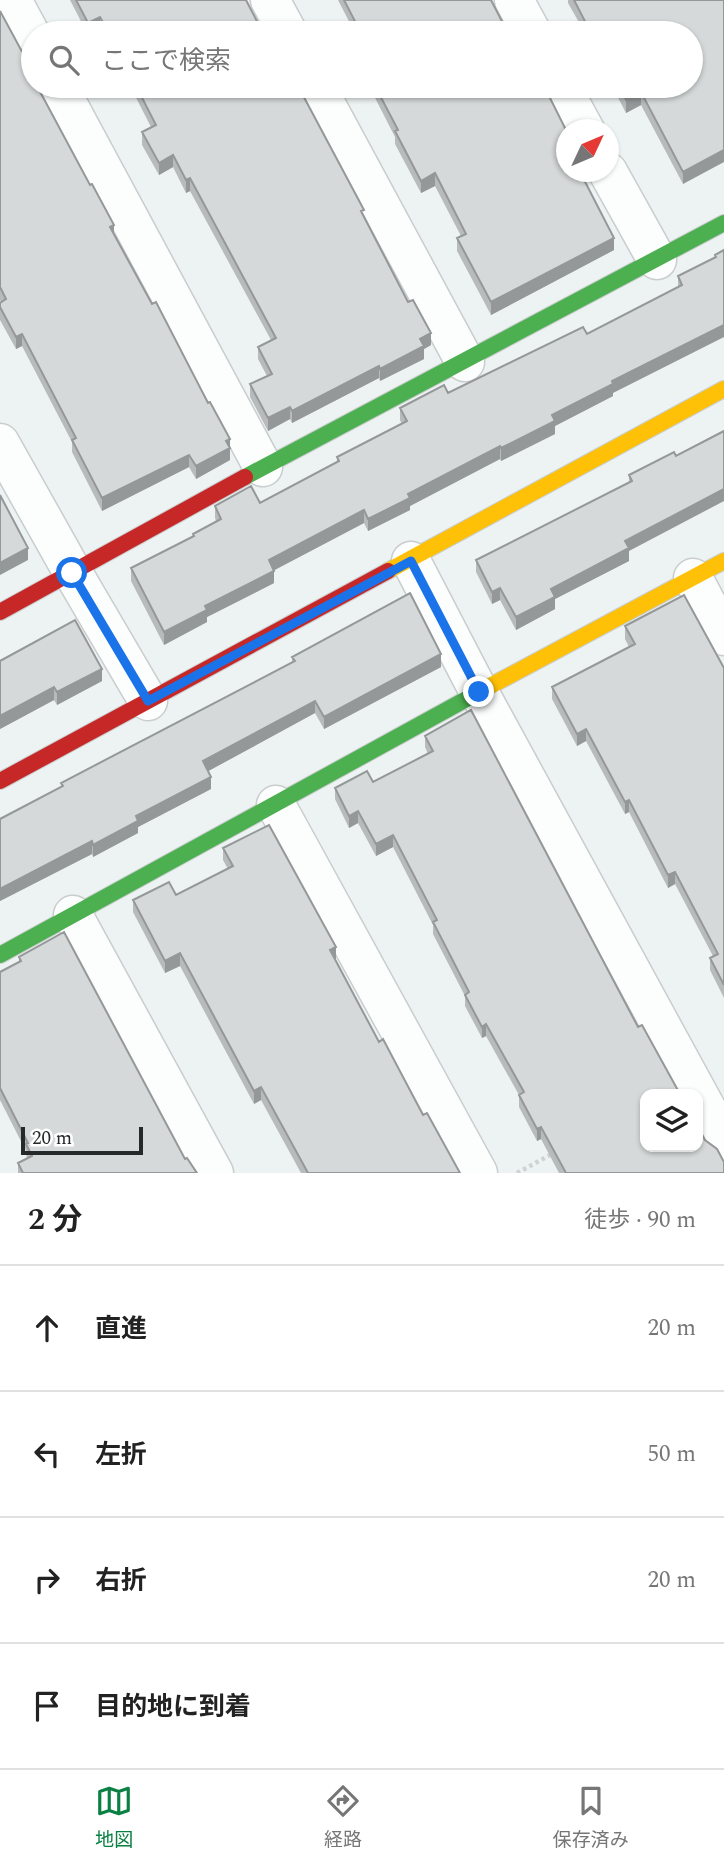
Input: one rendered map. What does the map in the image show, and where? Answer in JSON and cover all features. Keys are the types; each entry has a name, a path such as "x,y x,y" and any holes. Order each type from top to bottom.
{"street":[{"path":"12,0 23,21"},
{"path":"270,0 281,21"},
{"path":"514,0 525,21"},
{"path":"64,98 262,467"},
{"path":"322,98 465,362"},
{"path":"568,98 579,119"},
{"path":"614,182 657,260"},
{"path":"0,612 262,467 724,223"},
{"path":"0,781 411,561 724,389"},
{"path":"0,443 72,573 148,701"},
{"path":"411,561 479,692 724,1141"},
{"path":"0,955 709,569 724,636"},
{"path":"276,805 478,1173"},
{"path":"73,915 214,1173"}],"path":[{"path":"517,1173 564,1148"}],"building":[{"path":"76,0 246,0 257,21 102,21 100,17 87,21"},
{"path":"344,0 491,0 502,21 355,21"},
{"path":"574,0 724,0 724,150 683,172 644,98 703,98 703,21 585,21"},
{"path":"0,11 21,50 21,98 43,98 114,225 110,227 152,304 156,302 208,403 210,402 230,439 226,441 230,448 196,466 189,455 102,498 72,440 76,438 22,334 16,337 0,307 0,303 6,299 0,287"},
{"path":"142,98 304,98 364,210 361,211 408,302 413,300 431,333 420,339 424,346 292,411 290,407 268,418 250,384 272,374 258,347 276,338 190,178 186,180 173,155 159,163 142,132 156,125"},
{"path":"381,98 550,98 560,119 556,119 556,182 585,182 614,238 491,302 457,238 466,234 435,173 421,181 395,131 398,130"},
{"path":"724,250 724,325 612,381 613,384 552,415 555,421 408,494 410,498 368,519 364,510 269,560 274,571 205,606 207,610 164,632 131,568 221,519 215,506 251,486 260,503 339,461 337,457 407,421 400,408 444,385 448,393 583,327 587,334 682,285 678,276 716,257 715,255"},
{"path":"724,431 724,489 625,541 629,548 551,589 555,597 516,617 500,588 492,592 476,560 632,481 629,475 674,452 676,456"},
{"path":"0,495 28,548 0,563"},
{"path":"410,593 441,654 324,717 315,701 203,761 211,777 136,816 138,821 93,845 92,841 0,889 0,819 63,786 61,783 295,661 292,657"},
{"path":"684,595 724,668 724,985 710,958 718,954 675,872 668,875 629,800 625,802 586,729 577,734 552,687 635,644 625,626"},
{"path":"75,620 102,669 57,692 54,687 0,716 0,661"},
{"path":"471,710 638,1027 642,1025 677,1089 640,1089 640,1152 703,1152 703,1136 717,1149 724,1162 724,1173 566,1173 541,1127 537,1129 519,1095 524,1092 486,1024 482,1027 465,995 469,992 433,922 437,920 393,835 376,844 358,811 349,816 335,788 367,771 373,782 433,751 425,736"},
{"path":"269,825 336,947 330,950 379,1042 383,1039 423,1115 427,1113 460,1173 308,1173 261,1087 254,1091 180,953 165,961 133,900 169,882 176,895 233,866 223,848"},
{"path":"64,932 185,1159 187,1158 197,1173 23,1173 18,1163 32,1156 0,1088 0,972 21,961 19,957"}],"traffic: fast":[{"path":"245,477 724,223"},
{"path":"0,955 492,685"}],"traffic: slow":[{"path":"388,571 724,389"},
{"path":"492,685 724,561"}],"traffic: jam":[{"path":"0,612 245,477"},
{"path":"0,781 388,571"}],"route":[{"path":"72,573 148,701 411,561 479,692"}]}
